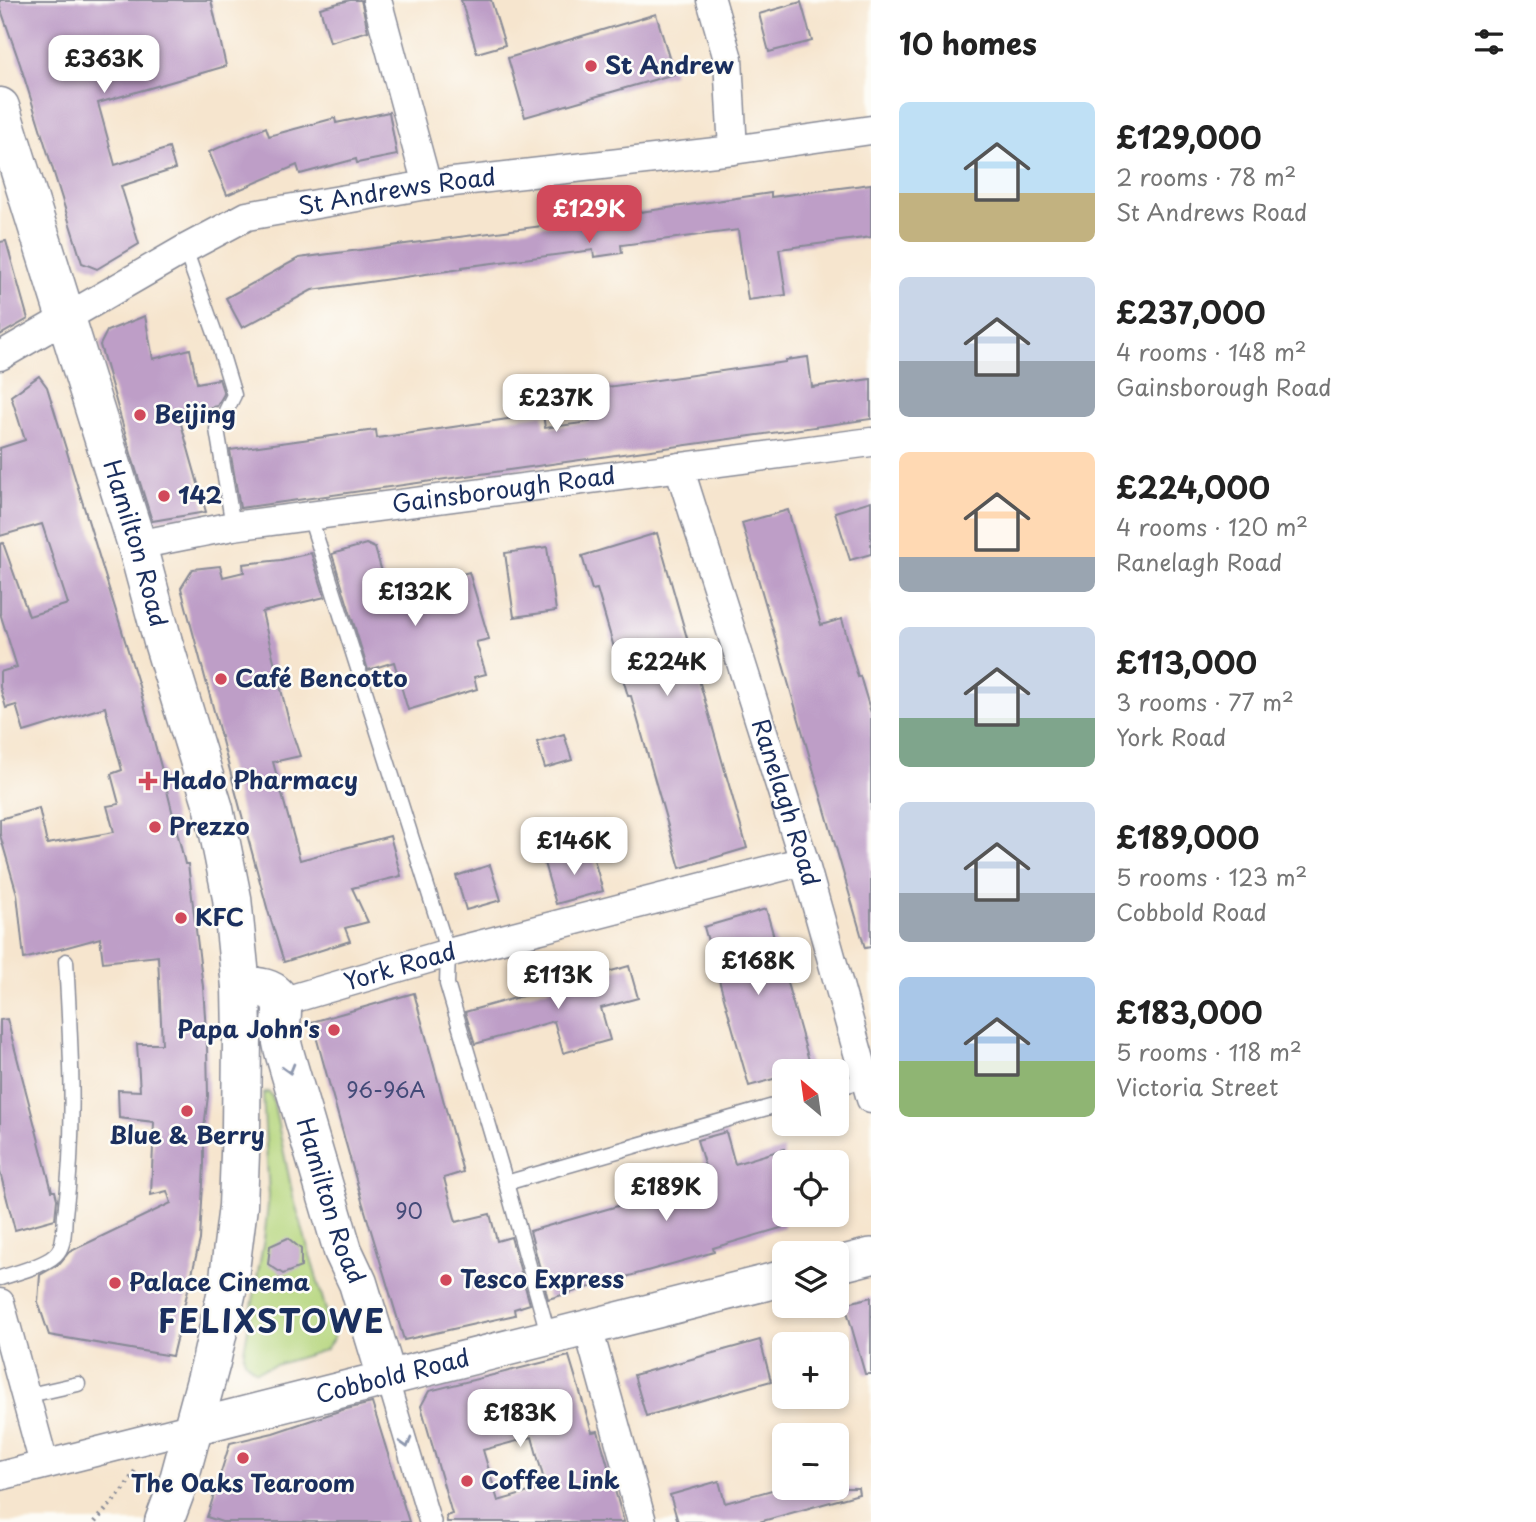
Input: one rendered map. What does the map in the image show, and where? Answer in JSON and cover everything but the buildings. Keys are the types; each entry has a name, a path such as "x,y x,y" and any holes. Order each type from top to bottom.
{"main road":[{"name":"Hamilton Road","path":"0,107 137,545 163,642 215,808 232,898 241,987 242,1038 238,1206 228,1286 194,1427 177,1487 163,1522"},
{"path":"241,987 256,985 265,988 275,993 281,1002"},
{"name":"Hamilton Road","path":"281,1002 281,1033 285,1055 343,1251 358,1283 387,1378"}],"street":[{"path":"377,0 427,185"},
{"path":"711,0 728,60 733,150"},
{"name":"St Andrews Road","path":"0,356 184,249 247,216 427,185 733,150 871,130"},
{"name":"Gainsborough Road","path":"137,545 233,526 871,442"},
{"name":"Ranelagh Road","path":"679,467 804,860 869,1089"},
{"name":"York Road","path":"281,1002 448,953 804,860"},
{"path":"849,1262 871,1256"},
{"name":"Cobbold Road","path":"0,1476 772,1281"},
{"path":"0,1303 44,1465"},
{"path":"588,1328 642,1522"},
{"name":"Hamilton Road","path":"387,1378 429,1522"}],"lane":[{"path":"184,249 234,395 217,429 233,526"},
{"path":"310,517 448,953 447,984 549,1338"},
{"path":"0,1278 47,1260 56,1255 61,1246 69,1188 72,1133 66,961"},
{"path":"849,1088 869,1089"},
{"path":"506,1183 772,1106"},
{"path":"25,1396 78,1384"}],"path":[{"path":"95,1522 124,1489 136,1469 141,1440"}],"green space":[{"path":"268,1092 272,1096 293,1196 334,1338 325,1350 256,1371 248,1364 244,1355 269,1196 263,1094"}],"place":[{"name":"St Andrew","path":"591,66"},
{"name":"Beijing","path":"140,415"},
{"name":"142","path":"164,496"},
{"name":"Café Bencotto","path":"221,679"},
{"name":"Hado Pharmacy","path":"148,781"},
{"name":"Prezzo","path":"155,827"},
{"name":"KFC","path":"181,918"},
{"name":"Papa John's","path":"334,1030"},
{"name":"Blue & Berry","path":"187,1111"},
{"name":"Tesco Express","path":"446,1280"},
{"name":"Palace Cinema","path":"115,1283"},
{"name":"The Oaks Tearoom","path":"243,1458"},
{"name":"Coffee Link","path":"467,1481"}],"district":[{"name":"FELIXSTOWE","path":"272,1322"}]}
